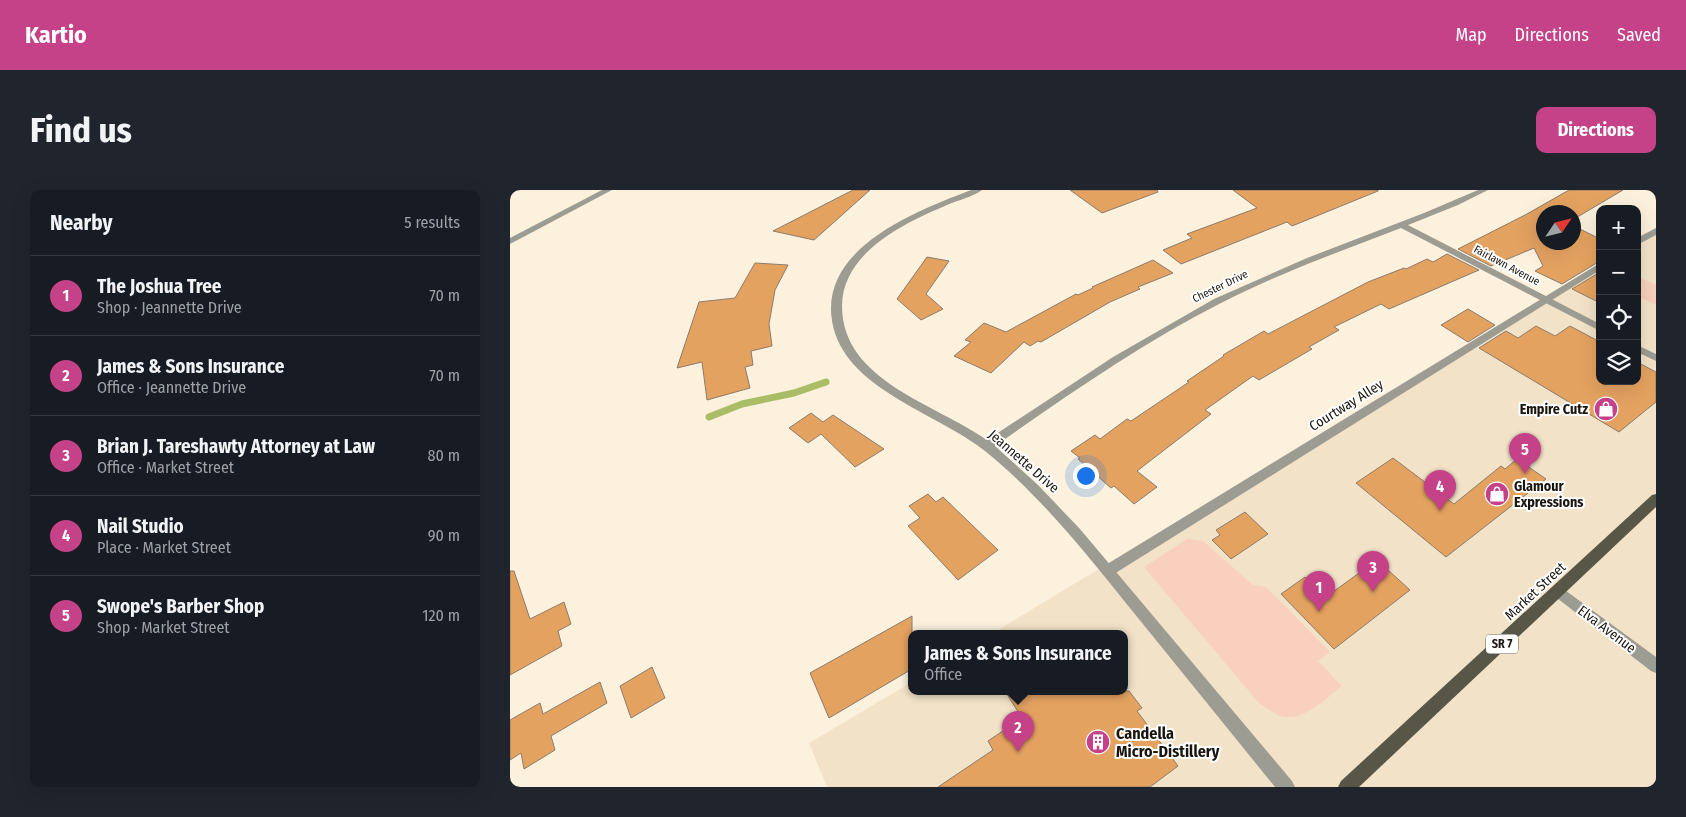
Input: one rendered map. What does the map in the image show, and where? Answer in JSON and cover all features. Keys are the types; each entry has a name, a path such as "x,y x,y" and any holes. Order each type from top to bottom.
{"main road":[{"name":"Market Street","path":"1347,787 1656,500"}],"street":[{"path":"510,241 608,190"},
{"name":"Jeannette Drive","path":"978,190 913,216 891,228 869,245 854,262 843,281 836,308 841,335 853,356 863,368 883,384 987,446 1042,495 1108,570 1286,787"},
{"name":"Chester Drive","path":"987,446 1098,370 1204,307 1300,263 1402,225 1484,190"},
{"name":"Fairlawn Avenue","path":"1402,225 1596,326"},
{"path":"1641,240 1656,231"},
{"name":"Courtway Alley","path":"1108,570 1596,268"},
{"path":"1641,350 1656,358"},
{"name":"Elva Avenue","path":"1558,591 1656,666"}],"shaded area":[{"path":"1656,231 1656,787 827,787 809,743 908,684 908,695 1128,695 1128,630 998,630 1596,268 1596,385 1641,385 1641,240"},
{"path":"1641,278 1656,285 1656,305 1641,298"},
{"path":"1187,539 1203,541 1253,585 1266,587 1330,652 1318,661 1342,686 1321,703 1297,716 1280,716 1259,703 1144,567"}],"building":[{"path":"853,190 870,190 814,240 773,231"},
{"path":"1070,190 1157,190 1158,192 1102,213"},
{"path":"1233,190 1378,191 1292,226 1287,222 1181,264 1163,250 1192,238 1187,234 1257,208"},
{"path":"1569,190 1623,190 1581,215 1581,205 1543,205"},
{"path":"1536,209 1536,250 1581,250 1581,230 1596,237 1596,263 1562,284 1535,271 1543,266 1534,248 1491,266 1458,249"},
{"path":"1447,254 1479,270 1389,309 1381,304 1334,327 1339,330 1309,347 1312,349 1259,380 1253,376 1205,410 1211,414 1137,471 1157,487 1134,504 1114,486 1111,488 1071,451 1095,435 1100,439 1127,419 1131,421 1189,382 1187,381 1223,355 1264,331 1268,334 1368,282 1404,268 1406,269 1427,259 1433,262"},
{"path":"927,257 949,261 926,294 943,309 921,320 897,299"},
{"path":"1153,260 1173,273 1138,287 1140,289 1110,302 1041,342 1038,341 1030,346 1024,342 991,373 954,356 971,342 965,340 984,323 1006,332 1076,294 1078,295"},
{"path":"755,263 788,265 775,290 769,324 772,346 751,351 753,365 745,367 750,388 707,400 702,362 677,368 699,302 735,298"},
{"path":"1596,274 1596,301 1572,289"},
{"path":"1468,309 1495,325 1468,342 1441,325"},
{"path":"1536,326 1555,336 1570,326 1596,340 1596,385 1641,385 1641,364 1656,372 1656,402 1619,432 1479,348 1506,331 1518,338"},
{"path":"811,413 823,422 833,415 884,449 855,467 821,434 808,443 789,428"},
{"path":"1393,458 1454,504 1501,466 1505,469 1517,459 1546,479 1446,557 1356,483"},
{"path":"928,494 936,502 943,497 998,550 958,580 908,526 920,518 909,506"},
{"path":"1245,512 1268,534 1231,559 1212,540 1220,535 1216,530"},
{"path":"1377,560 1410,590 1334,649 1281,594 1305,577 1326,597"},
{"path":"510,571 514,571 530,619 564,602 571,624 558,631 562,646 510,675"},
{"path":"912,616 912,630 908,630 908,671 829,718 810,673"},
{"path":"652,667 665,698 631,718 620,686"},
{"path":"600,682 607,703 551,736 555,750 524,769 521,753 510,760 510,720 540,703 543,714"},
{"name":"Candella Micro-Distillery","path":"1129,691 1142,708 1137,711 1178,766 1150,787 938,787 993,750 988,741 1022,718 1008,695 1128,695"}],"waterway":[{"path":"709,417 742,404 794,393 826,382"}],"place":[{"name":"Empire Cutz","path":"1606,409"},
{"name":"Swope's Barber Shop","path":"1525,474"},
{"name":"Glamour Expressions","path":"1497,494"},
{"name":"Nail Studio","path":"1440,511"},
{"name":"Brian J. Tareshawty Attorney at Law","path":"1373,592"},
{"name":"The Joshua Tree","path":"1319,612"},
{"name":"Candella Micro-Distillery","path":"1098,742"},
{"name":"James & Sons Insurance","path":"1018,752"}]}
